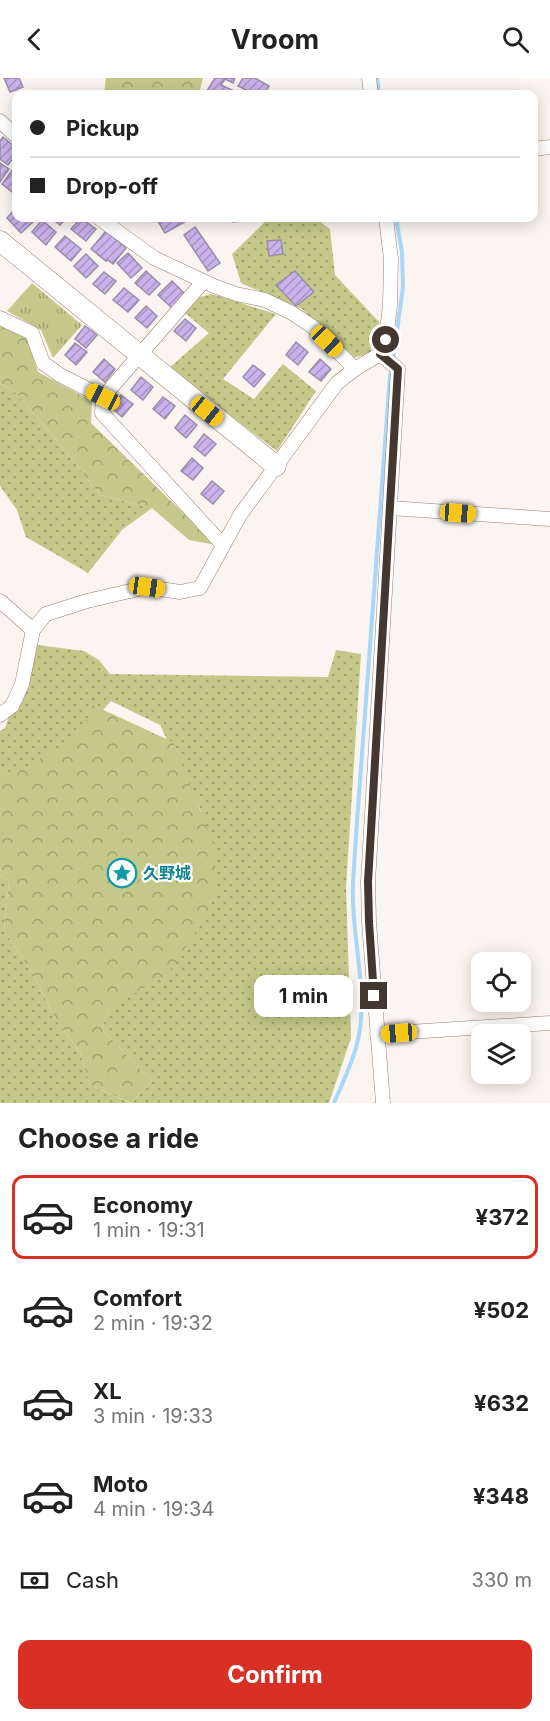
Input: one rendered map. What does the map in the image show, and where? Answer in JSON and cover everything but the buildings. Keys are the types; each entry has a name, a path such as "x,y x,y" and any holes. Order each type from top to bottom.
{"street":[{"path":"0,121 12,132"},
{"path":"104,222 154,258 204,282 236,294 265,300 292,313 313,327 355,369"},
{"path":"0,715 12,706 22,684 33,630 46,614 87,600 147,587 180,592 200,588 240,515 336,383 380,354 386,340 390,305 391,259 386,222"},
{"path":"0,241 276,466"},
{"path":"204,282 103,397 102,414 223,545"},
{"path":"0,318 32,333 43,363 60,375 103,397"},
{"path":"380,354 398,369 368,882 383,1103"},
{"path":"390,508 550,519"},
{"path":"0,601 33,630"},
{"path":"378,1034 550,1023"}],"green space":[{"path":"106,78 203,78 200,90 104,90"},
{"path":"265,222 320,222 330,229 335,275 380,323 370,354 352,358 302,309 241,283 232,254"},
{"path":"32,283 82,325 53,358 41,330 7,311"},
{"path":"212,294 276,314 223,379 254,399 283,364 316,391 277,451 168,369 209,333 185,313 200,297"},
{"path":"0,325 27,339 38,372 92,401 91,423 216,545 189,540 152,508 100,495 15,392 0,383"},
{"path":"0,383 15,392 100,495 152,508 122,530 88,573 26,537 17,510 0,486"},
{"path":"30,644 84,651 99,660 110,674 328,677 336,650 361,654 346,887 351,1038 329,1103 131,1103 152,1081 102,1030 108,1007 167,975 201,811 160,725 111,701 82,734 16,774 0,770 0,731 5,728 24,674"},
{"path":"93,705 173,742 216,850 214,892 194,935 167,975 108,1008 102,1030 152,1081 131,1103 90,1085 80,1053 55,1018 32,972 4,931 9,880 0,875 0,770 16,773 81,734"},
{"path":"0,875 9,880 4,931 32,972 55,1018 80,1053 90,1085 130,1103 0,1103"}],"waterway":[{"path":"377,78 378,90"},
{"path":"393,360 403,287 402,252 397,222"},
{"path":"334,1103 352,1059 360,1025 361,984 354,922 353,882 375,565 392,367"}],"place":[{"name":"久野城","path":"122,873"}],"route":[{"path":"374,996 368,882 370,818 398,369 380,354 386,340"}]}
